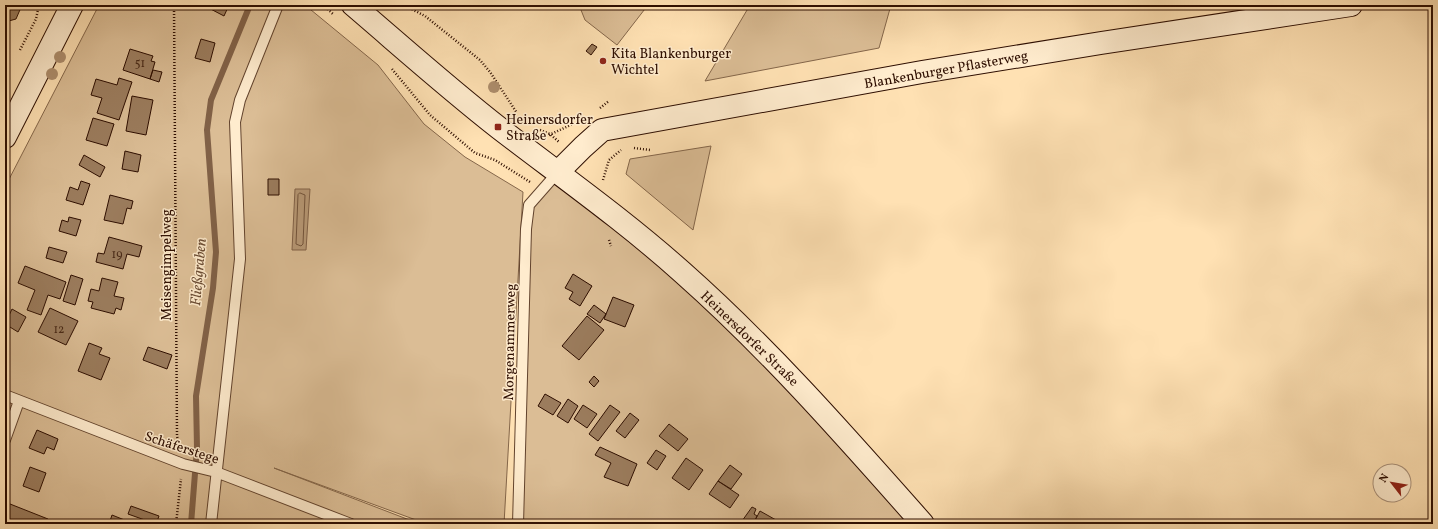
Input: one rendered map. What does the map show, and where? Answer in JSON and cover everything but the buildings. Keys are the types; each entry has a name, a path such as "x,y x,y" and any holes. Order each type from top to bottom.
{"main road":[{"path":"5,137 72,5"},
{"name":"Blankenburger Pflasterweg","path":"558,172 582,146 602,130 922,72 1351,5"},
{"name":"Heinersdorfer Straße","path":"344,10 558,172 621,221 680,270 737,322 800,386 924,524"}],"lane":[{"path":"211,524 213,472 218,458 240,259 235,122 240,100 278,5"},
{"name":"Morgenammerweg","path":"518,524 526,229 529,205 558,172"},
{"name":"Schäferstege","path":"5,395 184,465 213,472 351,524"},
{"path":"5,440 19,401"}],"path":[{"path":"20,50 36,19 39,5"},
{"name":"Meisengimpelweg","path":"174,5 177,436 184,465 176,524"},
{"path":"323,5 344,10"},
{"path":"404,5 425,16 480,60 490,72 519,116"},
{"path":"1430,12 1431,18"},
{"path":"390,66 430,115 475,153 501,164"},
{"path":"628,147 650,150"},
{"path":"609,160 617,152 623,149"}],"shaded area":[{"path":"99,5 305,5 378,65 424,124 465,157 523,192 504,524 427,524 274,468 420,524 5,524 5,187"},
{"path":"579,5 648,5 617,45 585,20"},
{"path":"750,5 891,5 879,48 705,81"},
{"path":"711,146 693,230 626,174 630,159"},
{"path":"558,172 621,221 923,524 518,524 529,205"}],"water":[{"path":"295,189 310,189 306,250 292,250"}],"waterway":[{"name":"Fließgraben","path":"191,524 197,448 196,396 213,288 216,252 207,130 211,100 250,5"}],"place":[{"name":"Kita Blankenburger Wichtel","path":"603,61"},
{"name":"Heinersdorfer Straße","path":"498,127"}]}
